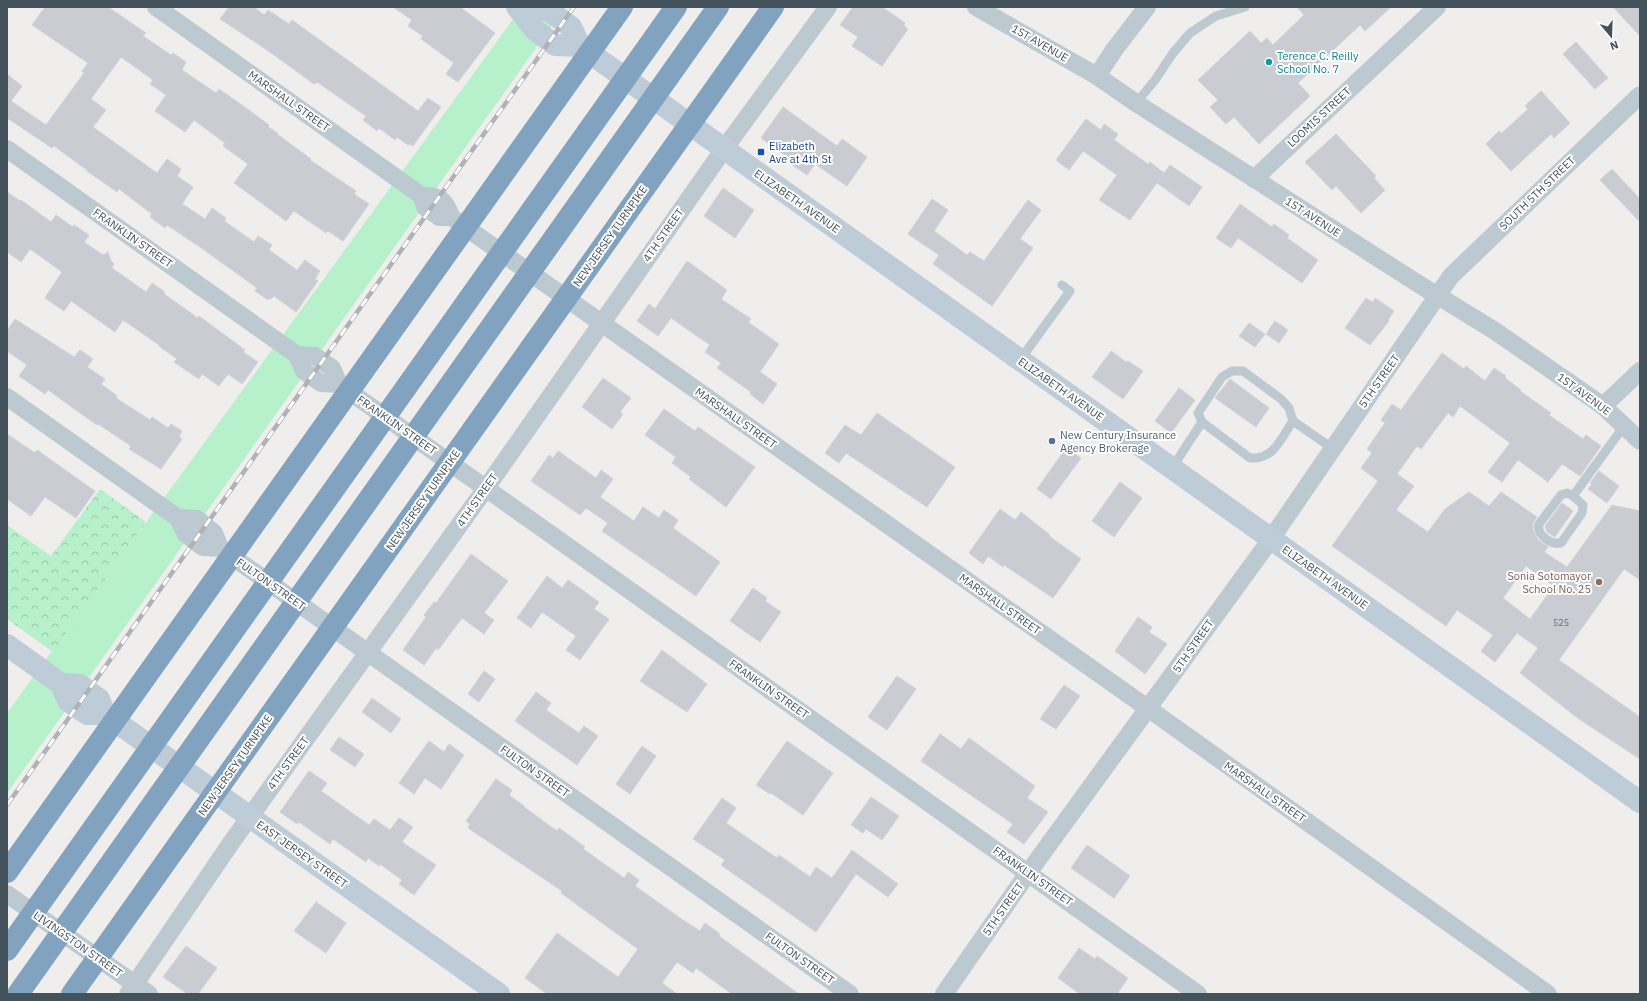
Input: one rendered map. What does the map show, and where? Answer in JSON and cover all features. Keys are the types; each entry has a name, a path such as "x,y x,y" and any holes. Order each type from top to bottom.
{"highway":[{"path":"7,872 622,7"},
{"path":"7,950 676,7"},
{"path":"18,994 718,7"},
{"name":"NEW JERSEY TURNPIKE","path":"72,994 773,7"}],"street":[{"name":"MARSHALL STREET","path":"156,7 422,196 425,207 438,217 451,217 1149,709 1548,994"},
{"path":"517,7 535,30 555,45 580,46"},
{"name":"ELIZABETH AVENUE","path":"537,7 550,12 571,27 580,46 1640,802"},
{"name":"4TH STREET","path":"137,991 250,817 486,488 724,149 828,7"},
{"name":"1ST AVENUE","path":"976,7 1097,76 1254,179 1495,331 1603,406 1640,441"},
{"path":"1097,76 1114,50 1147,7"},
{"name":"LOOMIS STREET","path":"1254,179 1437,7"},
{"name":"SOUTH 5TH STREET","path":"1438,296 1451,276 1640,94"},
{"name":"FRANKLIN STREET","path":"7,149 297,355 304,371 321,384 339,384 1198,994"},
{"name":"5TH STREET","path":"944,994 1028,873 1149,709 1271,539 1332,448 1438,296"},
{"path":"1603,406 1640,372"},
{"name":"FULTON STREET","path":"7,397 178,518 186,534 203,547 220,548 850,994"},
{"name":"EAST JERSEY STREET","path":"7,645 61,684 68,701 87,714 105,714 499,994"},
{"name":"LIVINGSTON STREET","path":"7,894 137,991"}],"lane":[{"path":"1136,103 1155,80 1173,53 1190,33 1216,16 1245,7"},
{"path":"1020,360 1070,291 1062,285"},
{"path":"1293,421 1271,454 1259,459 1250,458 1202,422 1198,413 1222,376 1232,371 1243,371 1281,399 1289,408 1293,421 1332,448"},
{"path":"1172,468 1202,422"},
{"path":"1573,496 1624,426"},
{"path":"1564,493 1573,496 1583,506 1582,513 1561,544 1555,544 1541,535 1538,528 1539,524 1564,493"}],"green space":[{"path":"522,7 565,7 7,793 7,713"},
{"path":"100,489 146,522 53,652 7,619 7,525 51,556"}],"building":[{"path":"45,7 108,7 146,33 143,36 171,55 173,53 186,62 182,70 216,93 219,89 249,110 269,125 268,127 311,159 310,160 356,191 354,194 369,204 343,241 328,231 326,233 294,211 286,221 234,183 248,164 223,146 225,143 194,120 185,132 155,111 166,95 150,84 153,80 121,57 91,99 106,110 93,127 157,173 167,159 181,169 177,176 193,187 182,204 205,219 212,208 226,218 224,221 254,242 258,236 272,245 269,250 297,270 305,260 320,271 315,279 318,281 296,312 274,296 268,300 255,291 257,288 200,247 167,225 165,228 150,217 152,214 119,189 117,192 54,146 52,148 7,118 7,74 22,86 11,101 46,125 84,73 82,71 88,63 32,25"},
{"path":"229,7 254,7 264,15 268,10 289,24 292,20 418,111 428,98 441,107 413,146 408,145 397,137 395,140 379,128 377,131 363,120 366,116 317,82 314,84 267,50 220,19"},
{"path":"393,7 460,7 495,33 458,82 446,74 454,63 421,39 423,36 408,26 412,20"},
{"path":"853,7 882,7 905,23 904,26 908,29 882,66 852,46 858,37 840,25"},
{"name":"Terence C. Reilly School No. 7","path":"1297,7 1391,7 1365,31 1360,25 1298,83 1310,96 1259,144 1234,117 1226,124 1210,107 1218,100 1198,80 1250,31 1261,43 1267,38 1273,45 1304,15"},
{"path":"1613,7 1640,7 1640,36"},
{"path":"1576,42 1608,78 1595,89 1563,54"},
{"path":"1541,91 1570,123 1554,138 1551,134 1511,171 1486,144 1499,131 1501,134 1528,109 1525,106"},
{"path":"783,107 837,146 842,139 867,157 847,186 815,164 807,175 791,164 793,161 761,138"},
{"path":"1086,119 1101,130 1104,124 1118,134 1114,140 1148,164 1150,162 1164,173 1130,220 1099,200 1117,175 1083,151 1069,170 1056,160"},
{"path":"1336,134 1376,176 1374,178 1385,190 1361,213 1336,186 1332,190 1305,162"},
{"path":"1170,165 1202,187 1189,206 1157,183"},
{"path":"1612,169 1640,199 1640,222 1600,180"},
{"path":"723,188 754,210 735,238 704,216"},
{"path":"7,192 20,201 21,200 51,222 56,215 73,227 74,225 89,235 84,242 103,255 108,252 111,261 114,264 112,268 146,292 152,283 165,292 164,294 198,318 199,316 245,350 243,352 258,362 242,384 228,374 219,386 202,374 199,379 174,362 177,359 159,345 123,320 115,332 71,301 64,311 45,298 62,272 30,249 21,262 7,252"},
{"path":"932,199 948,210 934,231 967,255 970,252 984,261 1028,200 1041,210 1020,239 1033,248 992,306 933,264 939,255 908,234"},
{"path":"1240,204 1272,227 1274,224 1289,235 1287,238 1318,260 1302,283 1238,238 1231,248 1216,238"},
{"path":"687,261 727,290 721,299 751,319 748,322 779,344 760,372 777,384 763,404 750,394 751,392 717,368 721,363 705,352 710,345 671,318 658,336 637,321 649,304 655,309"},
{"path":"1366,298 1373,302 1375,298 1394,311 1388,320 1389,321 1370,345 1345,328"},
{"path":"15,319 74,357 80,350 93,359 87,367 105,379 101,384 117,396 116,398 150,420 152,417 168,428 171,424 182,431 179,436 182,439 161,469 129,449 131,446 98,424 97,425 48,390 45,394 19,376 27,365 7,351 7,331"},
{"path":"1275,321 1288,330 1279,343 1266,334"},
{"path":"1249,323 1265,334 1255,347 1239,336"},
{"path":"1111,351 1126,362 1128,361 1143,371 1123,399 1092,377"},
{"path":"1442,353 1464,369 1466,366 1485,381 1494,368 1506,376 1505,378 1521,390 1520,391 1551,413 1549,415 1583,439 1586,435 1601,446 1580,476 1562,464 1548,482 1518,460 1502,482 1488,472 1510,443 1460,406 1453,417 1448,413 1421,449 1417,446 1397,474 1414,486 1396,510 1428,532 1445,509 1469,492 1489,506 1501,492 1537,517 1533,523 1533,530 1538,540 1548,547 1544,552 1567,567 1612,505 1640,511 1640,580 1624,569 1559,660 1640,717 1640,759 1579,719 1520,673 1538,648 1517,633 1495,662 1481,651 1493,635 1457,610 1446,626 1332,546 1378,481 1361,468 1372,453 1367,449 1385,423 1381,420 1392,404 1401,410","holes":["1526,566 1554,586 1530,619 1503,598"]},
{"path":"603,378 631,398 620,412 623,414 612,429 582,407"},
{"path":"1230,379 1269,408 1256,427 1215,398"},
{"path":"1179,388 1195,400 1171,433 1155,421"},
{"path":"664,409 695,431 698,427 755,467 726,507 689,479 691,477 672,463 676,457 645,435"},
{"path":"877,413 955,467 927,507 846,453 839,463 825,453 845,425 861,435"},
{"path":"7,434 35,453 37,450 95,491 76,518 45,497 31,516 7,499"},
{"path":"1066,448 1081,458 1051,499 1037,489"},
{"path":"558,451 596,478 601,470 613,479 600,497 634,521 643,507 659,518 664,510 678,520 673,528 720,562 696,596 602,531 608,523 586,508 580,515 531,481 549,455 553,458"},
{"path":"1599,471 1619,486 1607,503 1588,489 1592,484 1590,483"},
{"path":"1120,482 1142,498 1114,537 1092,521"},
{"path":"1562,503 1573,511 1555,537 1547,532 1545,526"},
{"path":"1000,509 1015,520 1021,512 1050,535 1049,536 1081,559 1053,598 988,556 983,564 969,553"},
{"path":"471,554 508,581 484,613 494,620 484,634 462,618 438,650 436,648 424,665 403,650 426,617 424,615 434,602 436,603"},
{"path":"547,576 562,588 568,580 599,602 594,609 609,619 580,660 566,650 576,636 542,612 531,628 517,618"},
{"path":"753,588 767,598 765,601 781,612 760,642 730,621"},
{"path":"1138,617 1152,627 1149,632 1167,644 1145,674 1115,651"},
{"path":"662,650 707,684 687,712 640,681"},
{"path":"484,671 495,679 479,702 468,694"},
{"path":"897,676 916,689 887,730 868,717"},
{"path":"1064,685 1080,696 1056,729 1040,719"},
{"path":"536,692 551,703 546,710 579,733 584,726 598,736 577,765 515,721"},
{"path":"372,698 401,719 391,733 362,712"},
{"path":"940,734 961,749 969,738 1035,786 1027,798 1048,812 1024,844 1007,832 1013,824 921,761"},
{"path":"339,737 364,754 355,767 330,750"},
{"path":"429,741 444,752 449,744 464,755 441,789 425,778 414,794 399,783"},
{"path":"787,741 833,773 803,815 771,793 770,794 756,785"},
{"path":"642,746 656,756 630,794 616,784"},
{"path":"309,771 327,783 321,791 369,825 374,819 390,830 399,818 413,827 402,842 436,865 414,895 399,884 402,880 380,864 379,866 368,858 366,862 333,839 330,844 299,822 297,824 280,812"},
{"path":"496,779 512,790 509,795 557,831 559,828 585,847 583,849 624,878 628,872 639,880 635,886 700,931 705,923 720,934 719,936 799,994 732,994 696,968 693,973 677,962 662,983 677,994 547,994 525,978 557,933 618,977 638,949 561,893 562,891 468,828 470,824 466,821"},
{"path":"871,797 899,816 882,840 866,829 863,833 851,825"},
{"path":"722,798 736,808 726,823 777,858 779,855 810,877 816,867 832,878 852,850 898,884 888,897 856,874 816,932 721,865 725,860 693,839"},
{"path":"1087,845 1130,876 1114,898 1071,868"},
{"path":"316,902 346,923 326,953 294,931"},
{"path":"186,946 217,968 198,994 188,994 163,977"},
{"path":"1079,948 1095,959 1097,956 1128,978 1117,994 1080,994 1058,978"}],"railway":[{"path":"7,805 574,7"}],"place":[{"name":"Terence C. Reilly School No. 7","path":"1269,62"},
{"name":"Elizabeth Ave at 4th St","path":"761,152"},
{"name":"New Century Insurance Agency Brokerage","path":"1052,441"},
{"name":"Sonia Sotomayor School No. 25","path":"1599,582"}]}
